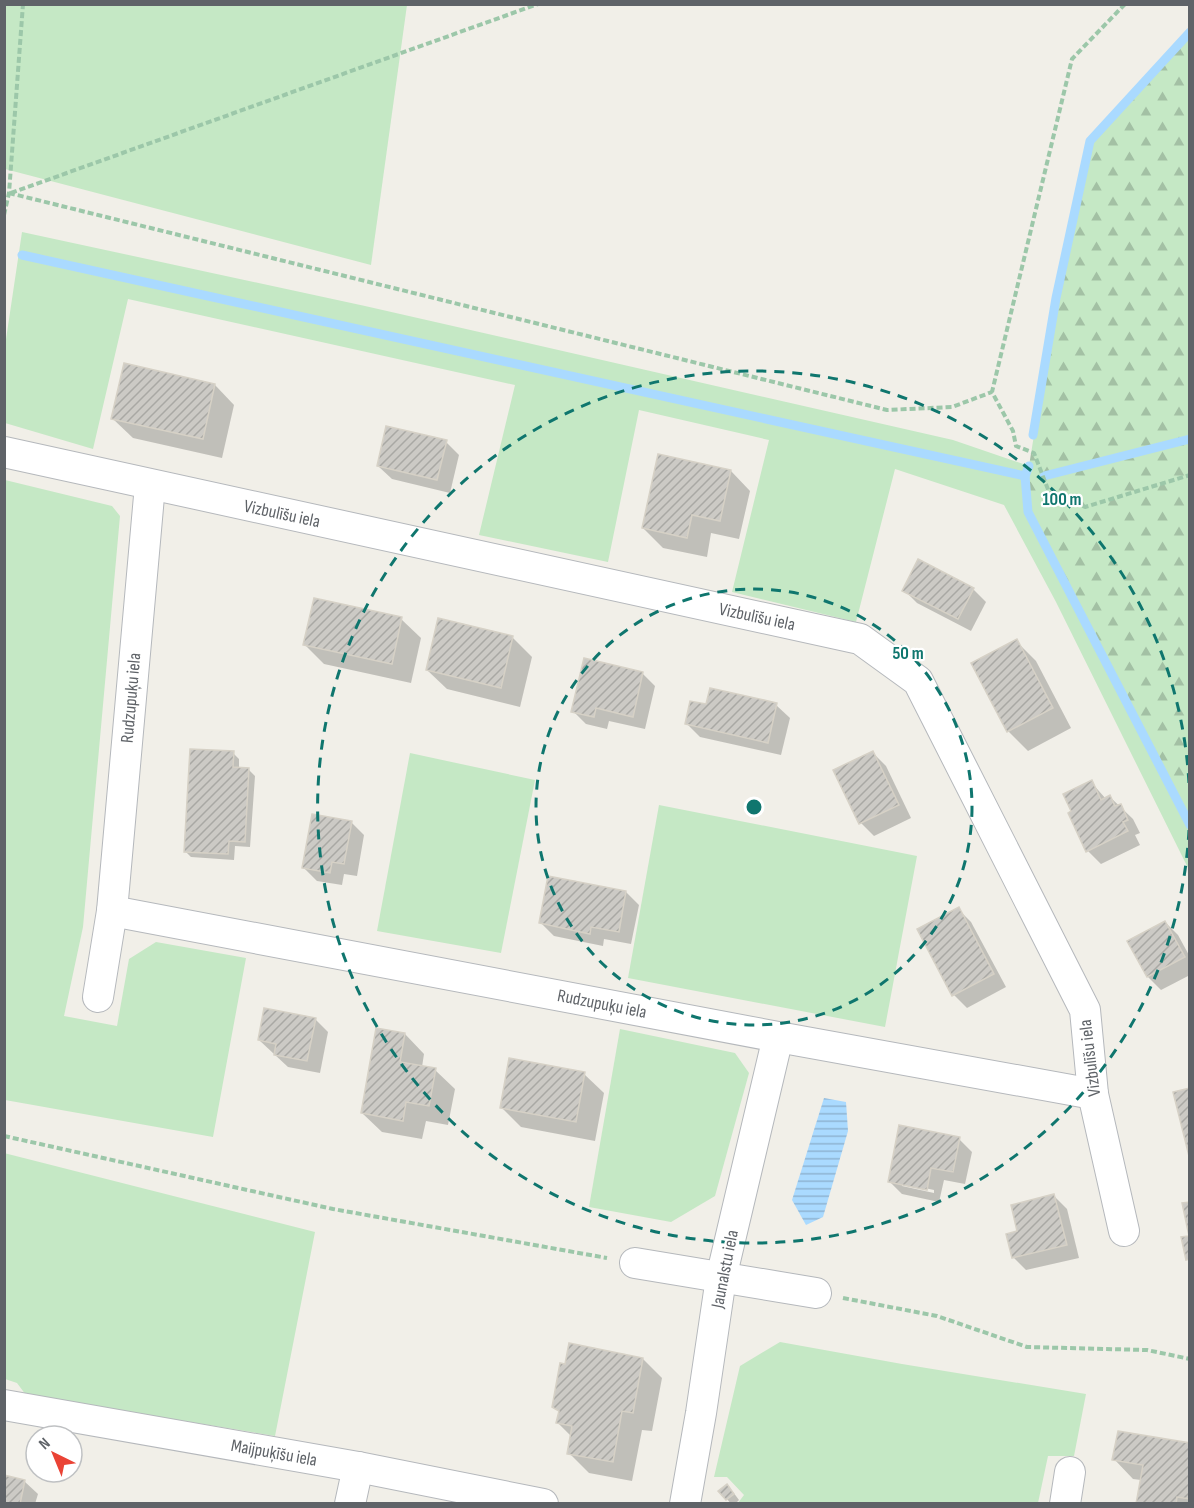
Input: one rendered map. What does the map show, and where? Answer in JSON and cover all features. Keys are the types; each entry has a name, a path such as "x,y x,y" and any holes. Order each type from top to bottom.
{"street":[{"name":"Vizbulīšu iela","path":"4,452 860,639 918,681 1085,1010 1094,1094 1124,1231"},
{"name":"Rudzupuķu iela","path":"98,997 112,911 150,485"},
{"name":"Rudzupuķu iela","path":"112,911 777,1037 1094,1094"},
{"name":"Jaunalstu iela","path":"685,1503 722,1278 777,1037"},
{"path":"635,1263 816,1293"},
{"name":"Maijpuķīšu iela","path":"4,1405 358,1467 543,1503"},
{"path":"350,1503 358,1467"},
{"path":"1065,1503 1070,1472"}],"path":[{"path":"4,215 9,193 22,4"},
{"path":"9,193 538,4"},
{"path":"1125,4 1072,59 992,392 1013,431 1016,446 1034,453 1049,492 1085,507 1190,475"},
{"path":"9,193 887,410 952,407 992,392"},
{"path":"4,1136 333,1209 635,1263"},
{"path":"816,1293 937,1316 1027,1347 1147,1350 1190,1359"}],"green space":[{"path":"4,5 407,5 371,265 5,169"},
{"path":"1189,32 1189,825 1028,512 1025,476 1029,466 1056,298 1090,141"},
{"path":"22,232 365,306 953,440 1029,466 1025,477 1028,512 1189,825 1189,870 1056,602 1004,505 895,469 856,622 732,592 769,440 639,410 608,562 479,535 515,385 128,299 93,449 5,423 5,346"},
{"path":"5,480 112,506 120,516 83,927 64,1016 117,1026 129,959 156,942 246,958 213,1137 5,1100"},
{"path":"410,753 535,780 501,953 377,931"},
{"path":"659,805 917,856 885,1027 628,978"},
{"path":"620,1029 735,1053 749,1073 715,1196 671,1222 589,1207"},
{"path":"4,1153 315,1232 275,1436 26,1395 17,1383 5,1379"},
{"path":"780,1342 1086,1394 1074,1456 1048,1456 1038,1503 738,1503 744,1495 727,1477 714,1477 740,1366"}],"water":[{"path":"824,1098 846,1102 848,1131 823,1217 806,1225 792,1200"}],"building":[{"path":"124,363 215,384 203,439 111,419"},
{"path":"386,426 447,440 437,480 377,466"},
{"path":"658,454 731,470 720,521 692,515 687,538 642,528"},
{"path":"918,559 974,588 958,619 902,591"},
{"path":"314,598 402,617 392,664 303,645"},
{"path":"438,618 513,636 501,688 426,670"},
{"path":"1017,639 1053,708 1007,732 971,663"},
{"path":"584,658 643,672 633,717 596,708 594,717 571,712"},
{"path":"710,688 777,703 768,743 685,724 690,701 706,704"},
{"path":"190,749 234,751 233,767 249,768 245,842 229,841 228,854 184,852"},
{"path":"873,751 899,805 859,824 833,770"},
{"path":"1092,780 1101,800 1110,795 1115,806 1121,804 1128,820 1123,822 1128,831 1086,852 1068,813 1071,811 1063,794"},
{"path":"312,814 352,821 344,864 332,862 330,873 302,868"},
{"path":"548,876 626,891 619,932 591,927 590,934 539,923"},
{"path":"959,907 994,974 952,996 917,929"},
{"path":"1165,921 1185,957 1147,977 1127,941"},
{"path":"264,1008 316,1018 307,1061 274,1055 276,1044 258,1040"},
{"path":"376,1028 405,1033 400,1062 436,1068 429,1106 406,1102 403,1121 361,1113"},
{"path":"509,1058 585,1072 576,1122 500,1108"},
{"path":"1190,1088 1190,1160 1173,1092"},
{"path":"899,1125 960,1137 953,1172 931,1168 927,1190 888,1182"},
{"path":"1054,1194 1067,1245 1012,1258 1006,1234 1017,1231 1011,1205"},
{"path":"1190,1202 1190,1259 1186,1260 1181,1237 1189,1236 1182,1203"},
{"path":"569,1343 643,1358 633,1413 622,1411 613,1462 567,1454 572,1426 556,1423 559,1411 552,1407 560,1363 565,1364"},
{"path":"1118,1431 1190,1443 1190,1499 1177,1497 1176,1504 1136,1504 1143,1465 1112,1460"},
{"path":"4,1475 24,1480 20,1504 4,1504"},
{"path":"727,1484 734,1494 726,1500 718,1491"}],"waterway":[{"path":"1033,435 1056,298 1090,141 1190,32"},
{"path":"22,255 1025,476"},
{"path":"1044,476 1190,439"},
{"path":"1029,466 1025,476 1028,512 1190,825"}]}
